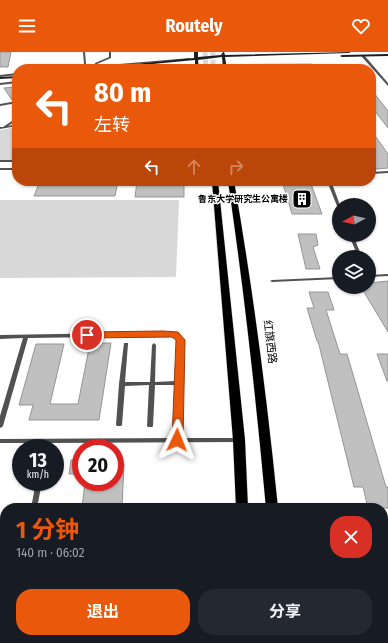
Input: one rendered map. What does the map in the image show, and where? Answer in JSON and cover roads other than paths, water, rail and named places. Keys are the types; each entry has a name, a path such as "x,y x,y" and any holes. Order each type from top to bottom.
{"main road":[{"path":"196,52 196,64"},
{"path":"167,64 224,56 349,52"},
{"path":"224,56 388,55"},
{"path":"132,64 191,59 196,60"},
{"path":"0,77 12,76"},
{"path":"0,83 12,82"},
{"path":"214,186 239,440 242,503"},
{"name":"红旗西路","path":"231,186 247,283 260,380 272,503"}],"lane":[{"path":"84,52 85,64"},
{"path":"96,64 110,57 110,52"},
{"path":"363,56 370,64"},
{"path":"376,71 388,85"},
{"path":"0,105 12,103"},
{"path":"4,127 12,122"},
{"path":"0,128 12,126"},
{"path":"0,162 12,161"},
{"path":"0,169 12,169"},
{"path":"376,173 388,172"},
{"path":"331,186 336,198"},
{"path":"376,276 388,275"},
{"path":"272,281 332,278"},
{"path":"0,337 175,334 180,340 177,440"},
{"path":"0,426 26,336"},
{"path":"119,425 126,344"},
{"path":"150,426 154,345"},
{"path":"122,384 179,383"},
{"path":"64,440 239,440"},
{"path":"0,441 12,441"},
{"path":"35,503 37,491"}],"tunnel":[{"path":"205,52 206,64"},
{"path":"213,52 213,64"}],"place":[{"name":"鲁东大学研究生公寓楼","path":"302,199"}]}
